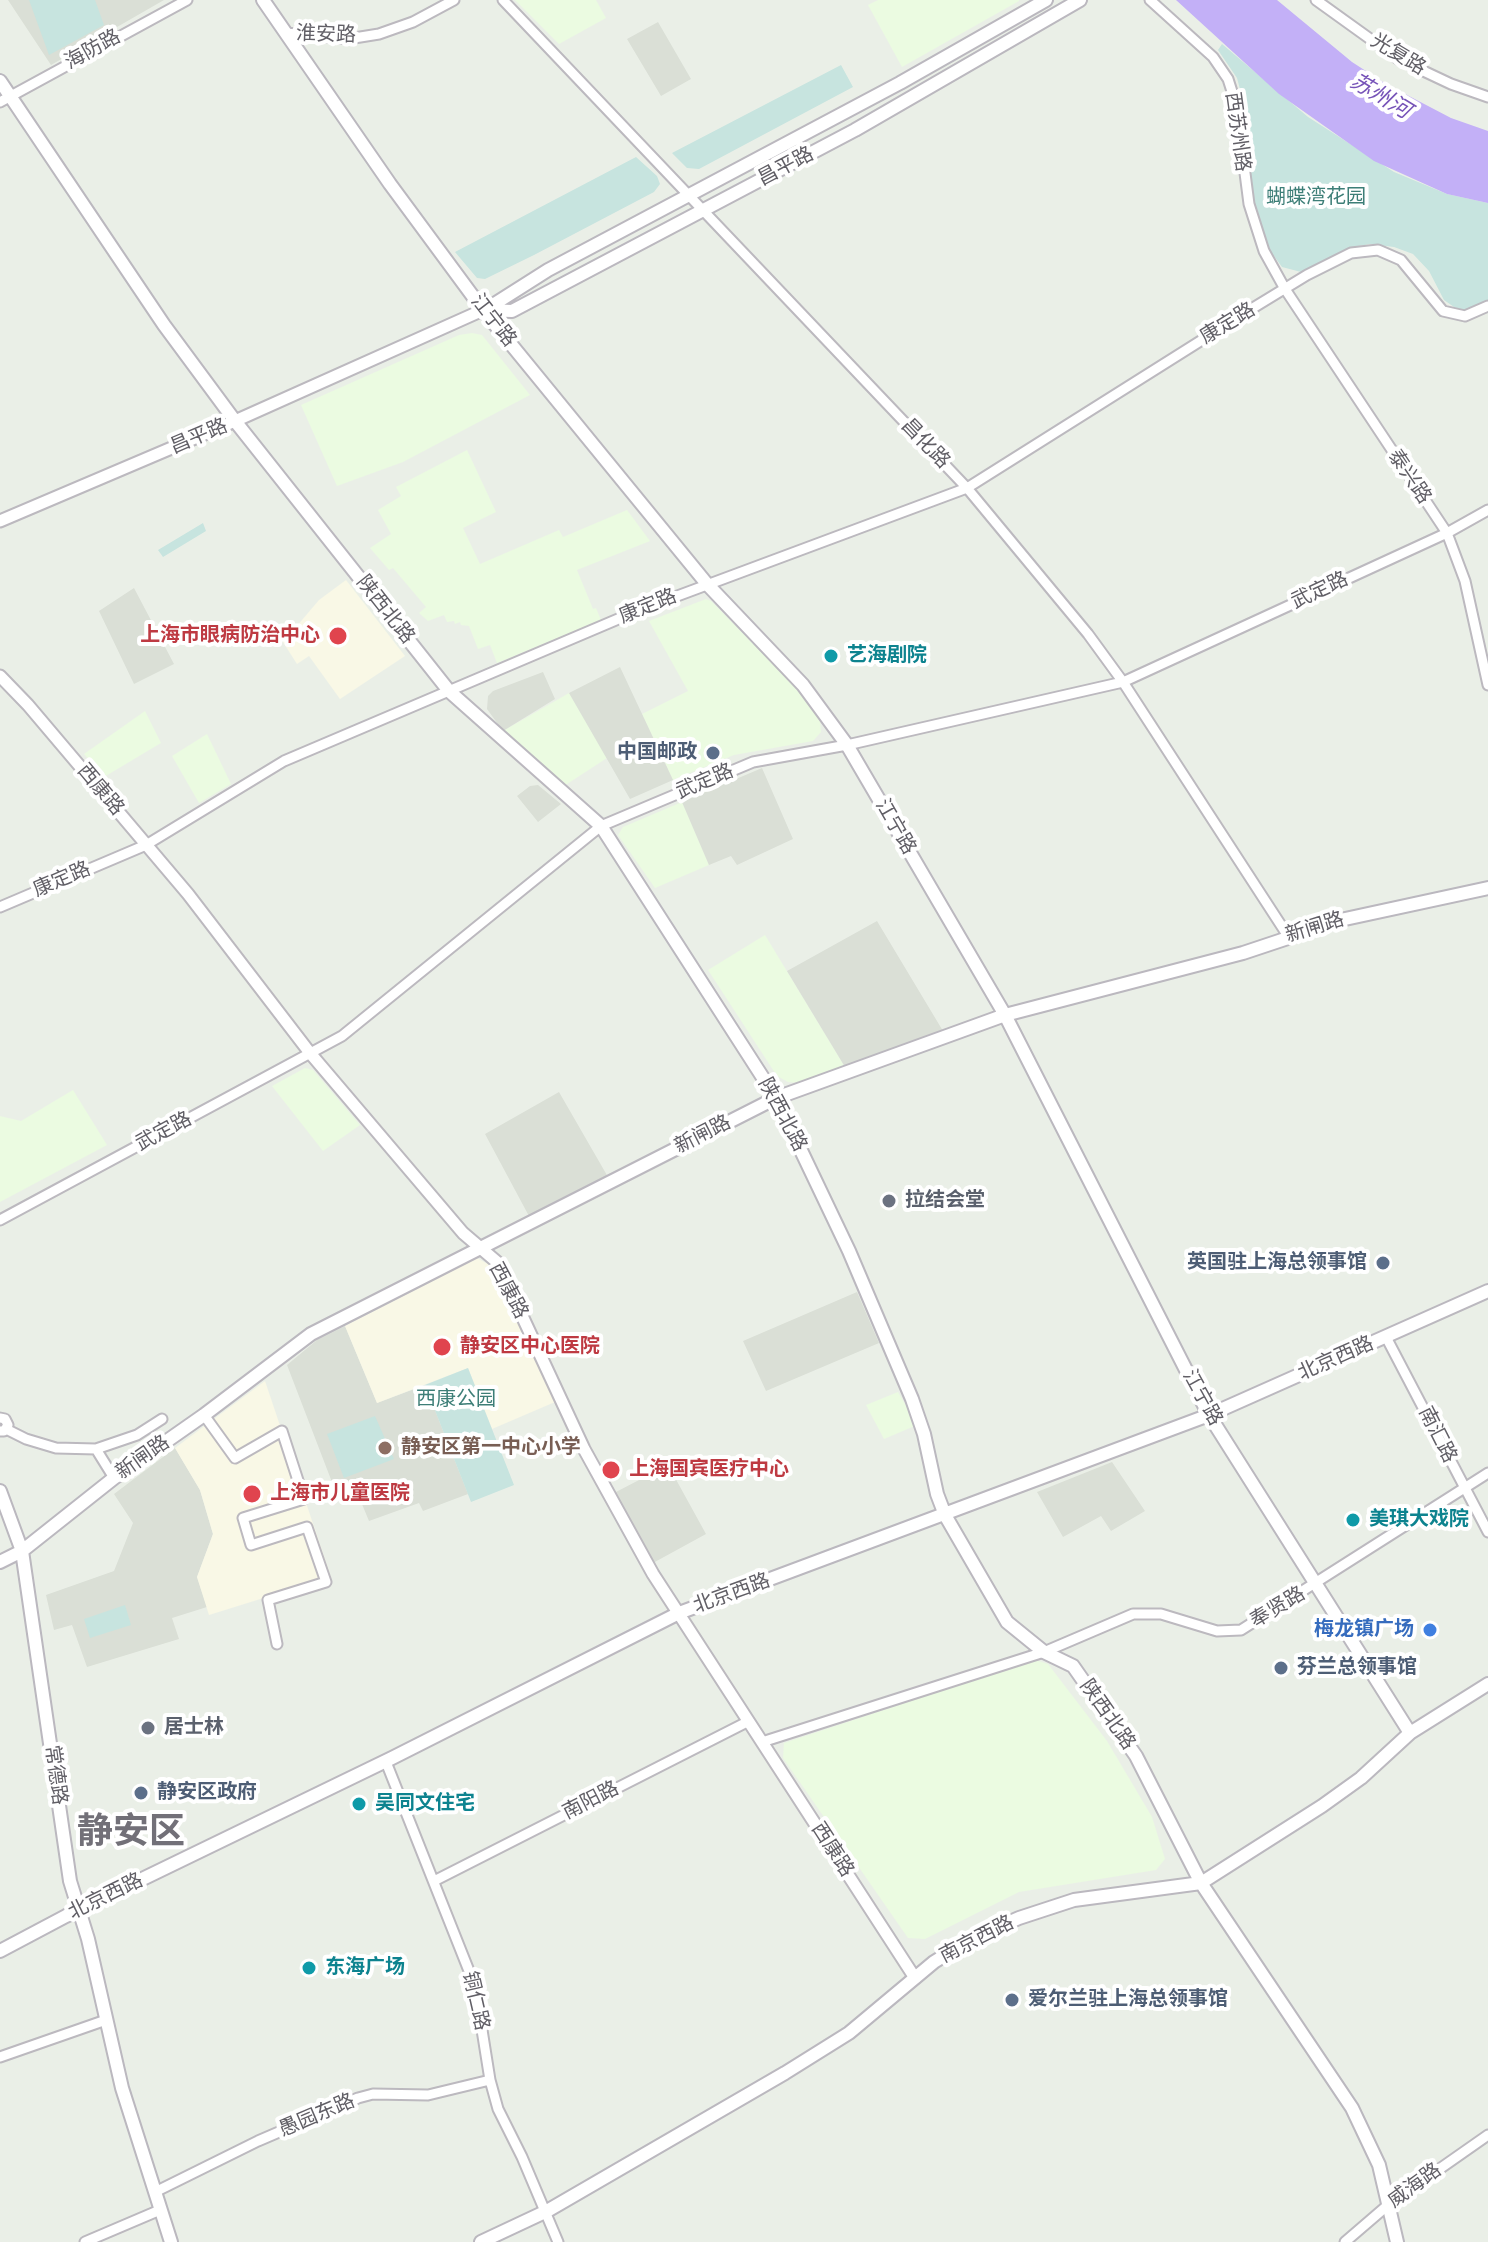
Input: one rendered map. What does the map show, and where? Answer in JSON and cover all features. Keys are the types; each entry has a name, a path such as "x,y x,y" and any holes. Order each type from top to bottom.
{"main road":[{"name":"江宁路","path":"263,0 390,184 483,310 707,584 803,685 847,745 1005,1015 1209,1415 1410,1733"},
{"name":"昌平路","path":"483,310 548,270 900,83 1046,0"},
{"name":"昌平路","path":"483,310 512,311 855,130 1080,0"},
{"name":"陕西北路","path":"0,81 6,99 164,325 235,421 449,691 601,826 776,1098 849,1251 912,1399 945,1515 1007,1622 1044,1652 1073,1666 1120,1731 1166,1811 1201,1883 1352,2108 1379,2165 1397,2242"},
{"name":"新闸路","path":"0,1562 22,1551 114,1478 311,1334 776,1098 1005,1015 1243,953 1345,919 1488,888"},
{"name":"北京西路","path":"0,1951 386,1762 679,1613 1209,1415 1488,1291"},
{"name":"常德路","path":"0,1491 22,1551 70,1881 88,1939 122,2088 171,2242"},
{"name":"南京西路","path":"481,2242 547,2211 785,2073 849,2033 934,1962 971,1939 1074,1900 1201,1883 1277,1836 1361,1778 1410,1733 1488,1684"}],"street":[{"name":"海防路","path":"6,99 187,0"},
{"name":"淮安路","path":"286,33 348,39 379,34 413,22 454,0"},
{"name":"昌化路","path":"503,0 967,488 1088,634 1123,682 1288,936"},
{"name":"西苏州路","path":"1150,0 1213,57 1228,79 1236,104 1243,176 1252,219 1268,259 1285,289"},
{"name":"光复路","path":"1316,0 1398,59 1451,84 1488,97"},
{"name":"康定路","path":"0,907 146,845 284,761 637,611 967,488 1285,289 1351,253 1378,250 1401,260 1443,311 1465,316 1488,306"},
{"name":"泰兴路","path":"1285,289 1447,533 1465,581 1488,685"},
{"name":"昌平路","path":"0,521 235,421 483,310"},
{"name":"武定路","path":"0,1220 342,1036 601,826 742,766 1123,682 1447,533 1488,510"},
{"name":"西康路","path":"0,676 188,894 310,1053 480,1249 497,1262 590,1460 653,1574 915,1978"},
{"name":"南汇路","path":"1386,1337 1488,1532"},
{"path":"204,1415 235,1458 282,1431 304,1499 243,1518 251,1545 307,1527 326,1582 268,1600 277,1644"},
{"path":"0,1418 7,1421 3,1430 26,1439 56,1448 96,1449 137,1435 162,1419"},
{"path":"96,1449 114,1478"},
{"name":"奉贤路","path":"1044,1652 1133,1614 1161,1614 1217,1631 1241,1630 1488,1473"},
{"path":"762,1742 1044,1652"},
{"name":"南阳路","path":"434,1881 749,1721"},
{"name":"铜仁路","path":"386,1762 475,1986 490,2080 498,2109 547,2211 558,2242"},
{"path":"0,2057 106,2020"},
{"name":"愚园东路","path":"155,2192 258,2141 358,2098 373,2094 444,2093 490,2080"},
{"name":"威海路","path":"1345,2242 1388,2205 1488,2135"},
{"path":"85,2242 160,2210"}],"shaded area":[{"path":"8,0 164,0 51,65"},
{"path":"515,0 596,0 606,18 559,44"},
{"path":"878,0 1019,1 902,67 868,5"},
{"path":"658,22 691,79 661,96 627,39"},
{"path":"459,335 482,335 530,395 403,462 337,486 301,405"},
{"path":"467,450 496,512 463,528 480,564 559,530 563,537 627,510 650,541 577,570 593,609 596,608 601,620 497,663 490,645 478,649 469,626 447,622 444,615 428,621 419,613 426,607 393,568 389,570 370,548 391,534 378,510 401,496 396,487"},
{"name":"上海市眼病防治中心","path":"346,580 405,656 340,699 309,656 297,664 281,639 291,633 319,600"},
{"path":"134,588 174,664 134,684 99,611"},
{"path":"706,599 808,700 820,721 821,732 813,741 734,755 673,780 642,714 688,691 649,621"},
{"path":"620,667 673,780 630,799 569,693"},
{"path":"543,672 555,699 503,731 487,709 488,696 493,691"},
{"path":"569,693 607,758 564,786 503,731"},
{"path":"145,711 161,743 104,777 84,754"},
{"path":"207,734 231,784 199,803 172,756"},
{"path":"762,768 793,839 737,865 731,856 709,865 682,802"},
{"path":"538,785 561,804 538,822 517,796 530,786"},
{"path":"682,802 709,865 655,888 618,835 623,827"},
{"path":"877,921 943,1031 845,1067 787,971"},
{"path":"765,935 845,1067 800,1083 788,1082 777,1076 708,970"},
{"path":"305,1068 313,1070 360,1125 323,1151 272,1086"},
{"path":"73,1090 107,1145 0,1202 0,1116 21,1121"},
{"path":"559,1092 608,1177 530,1218 485,1134"},
{"name":"静安区中心医院","path":"477,1258 493,1267 555,1402 492,1429 468,1368 377,1403 345,1326"},
{"path":"857,1292 879,1343 766,1391 743,1341"},
{"name":"静安区第一中心小学","path":"345,1326 377,1403 425,1385 468,1494 423,1511 419,1503 369,1521 359,1497 340,1503 287,1365 317,1340"},
{"name":"上海市儿童医院","path":"265,1381 331,1577 209,1615 197,1577 213,1534 200,1490 175,1448"},
{"path":"898,1392 917,1425 884,1439 866,1405"},
{"path":"175,1448 200,1490 213,1534 197,1577 207,1607 172,1618 179,1639 87,1667 72,1625 54,1630 46,1595 114,1571 133,1523 114,1494"},
{"path":"1112,1462 1145,1511 1111,1531 1101,1516 1063,1537 1037,1492"},
{"path":"668,1465 706,1534 653,1563 614,1493"},
{"path":"1035,1660 1048,1664 1107,1741 1152,1817 1165,1859 1156,1870 1019,1892 925,1939 908,1938 783,1758 784,1743"}],"green space":[{"path":"29,0 95,0 104,25 49,55"},
{"name":"蝴蝶湾花园","path":"1222,44 1308,117 1394,172 1447,194 1488,203 1488,302 1465,311 1454,307 1444,300 1429,271 1413,254 1394,247 1359,246 1310,271 1282,267 1266,245 1254,207 1248,168 1245,108 1237,78 1218,50"},
{"path":"841,65 853,87 699,169 687,168 672,153"},
{"path":"636,157 657,176 660,184 654,192 534,255 485,279 477,278 455,252"},
{"path":"203,523 206,531 163,557 158,550"},
{"name":"西康公园","path":"468,1368 514,1485 471,1502 425,1385"},
{"path":"375,1416 394,1459 344,1478 327,1434"},
{"path":"125,1605 131,1625 90,1638 84,1619"}],"water":[{"name":"苏州河","path":"1176,0 1277,0 1352,62 1386,84 1451,118 1488,131 1488,203 1447,194 1374,161 1279,94"}],"place":[{"name":"上海市眼病防治中心","path":"338,636"},
{"name":"艺海剧院","path":"831,656"},
{"name":"中国邮政","path":"713,753"},
{"name":"拉结会堂","path":"889,1201"},
{"name":"英国驻上海总领事馆","path":"1383,1263"},
{"name":"静安区中心医院","path":"442,1347"},
{"name":"静安区第一中心小学","path":"385,1448"},
{"name":"上海国宾医疗中心","path":"611,1470"},
{"name":"上海市儿童医院","path":"252,1494"},
{"name":"美琪大戏院","path":"1353,1520"},
{"name":"梅龙镇广场","path":"1430,1630"},
{"name":"芬兰总领事馆","path":"1281,1668"},
{"name":"居士林","path":"148,1728"},
{"name":"静安区政府","path":"141,1793"},
{"name":"吴同文住宅","path":"359,1804"},
{"name":"东海广场","path":"309,1968"},
{"name":"爱尔兰驻上海总领事馆","path":"1012,2000"}],"district":[{"name":"静安区","path":"131,1834"}]}
